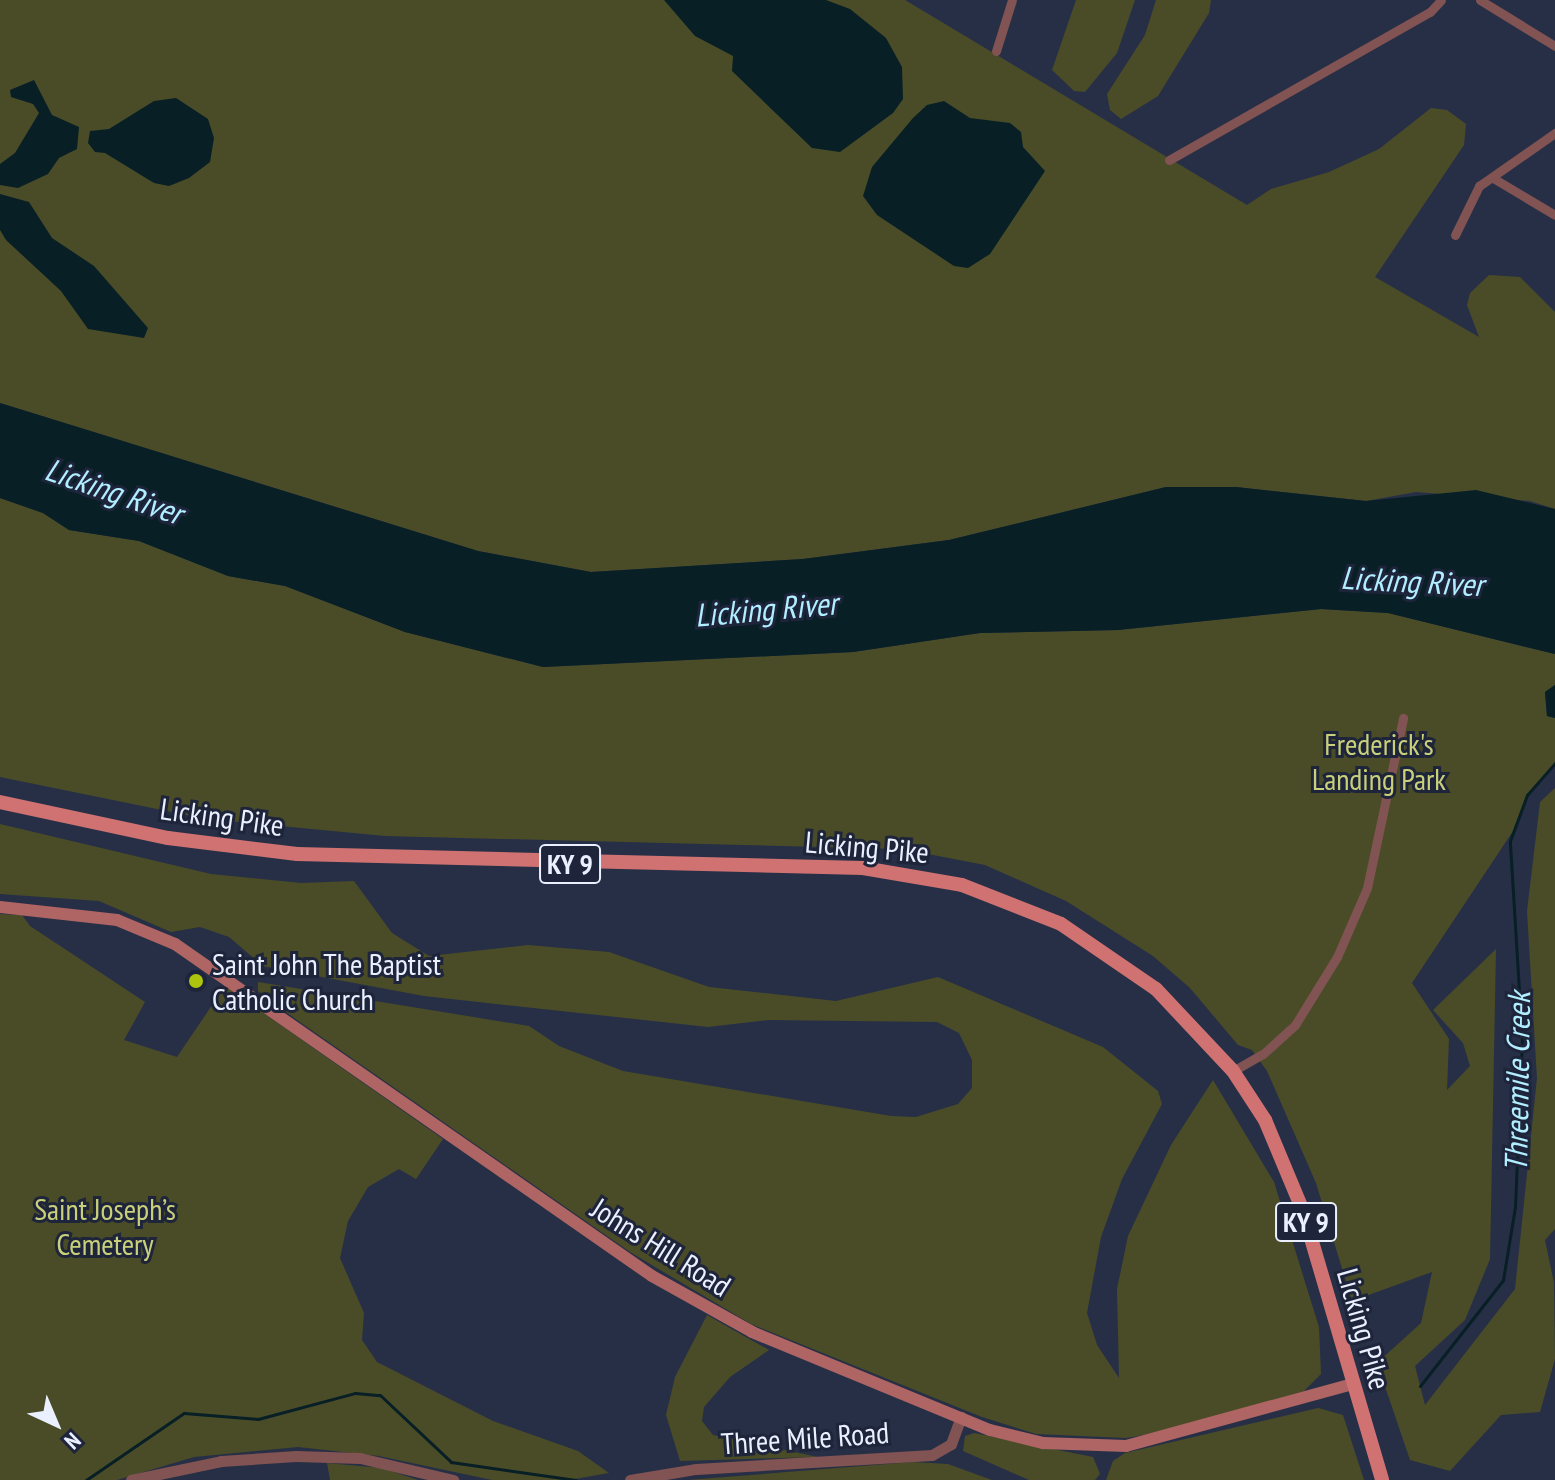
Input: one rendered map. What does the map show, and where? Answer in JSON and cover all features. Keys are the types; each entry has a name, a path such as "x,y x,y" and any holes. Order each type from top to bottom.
{"main road":[{"name":"Licking Pike","path":"0,802 168,838 297,854 642,866 863,868 934,879 1029,909 1092,942 1156,989 1233,1071 1265,1120 1298,1198 1382,1480"},
{"name":"Johns Hill Road","path":"0,907 117,920 175,944 652,1276 752,1332 961,1417 1043,1443 1126,1446 1353,1384"}],"street":[{"path":"996,51 1012,0"},
{"path":"1169,160 1430,12 1441,0"},
{"path":"1480,0 1555,46"},
{"path":"1455,235 1479,186 1555,133"},
{"path":"1493,178 1555,215"},
{"path":"1233,1071 1263,1054 1295,1025 1345,940 1377,850 1403,718"},
{"name":"Three Mile Road","path":"634,1479 696,1469 932,1455 951,1444 961,1417"},
{"path":"131,1480 221,1461 296,1456 360,1458 453,1480"}],"green space":[{"path":"0,0 905,0 1247,205 1271,189 1329,172 1379,149 1431,108 1447,110 1466,124 1464,145 1375,277 1479,337 1467,305 1470,293 1489,275 1520,277 1555,312 1555,509 1530,501 1416,492 1366,501 1236,487 1166,487 949,540 803,559 591,572 478,551 0,403"},
{"path":"1076,0 1135,0 1117,53 1085,92 1074,91 1052,70"},
{"path":"1156,0 1211,0 1209,13 1158,96 1121,119 1110,110 1107,94 1145,35"},
{"name":"Frederick's Landing Park","path":"0,498 43,513 69,530 139,541 228,576 285,586 405,632 543,667 853,652 980,633 1118,630 1321,609 1388,613 1555,654 1555,685 1545,692 1547,716 1555,718 1555,763 1527,795 1513,831 1412,983 1449,1039 1447,1090 1470,1066 1463,1043 1433,1010 1496,949 1490,1259 1465,1320 1415,1366 1425,1405 1515,1289 1537,1078 1527,911 1540,802 1555,788 1555,1229 1545,1240 1554,1283 1555,1359 1540,1412 1501,1415 1450,1471 1410,1460 1377,1363 1421,1323 1432,1272 1352,1301 1316,1183 1267,1071 1252,1050 1238,1045 1190,988 1153,956 1066,901 985,865 902,849 385,836 206,819 0,777"},
{"path":"0,824 211,874 301,883 354,881 392,933 429,956 528,945 609,952 709,987 836,1001 938,977 1103,1047 1158,1091 1162,1104 1122,1179 1101,1237 1087,1313 1097,1345 1119,1378 1117,1289 1128,1236 1171,1145 1213,1080 1274,1182 1319,1327 1321,1374 1304,1391 1173,1430 1126,1438 1036,1434 982,1417 751,1324 630,1252 297,1020 258,991 258,982 529,1026 559,1046 623,1071 891,1116 916,1117 958,1104 972,1088 972,1060 959,1033 937,1022 769,1020 708,1027 424,996 263,966 229,937 200,927 171,932 99,901 0,894"},
{"name":"Saint Joseph’s Cemetery","path":"0,914 22,915 30,926 145,1002 124,1040 177,1057 225,986 443,1139 416,1179 399,1169 368,1187 348,1221 340,1258 364,1313 362,1340 377,1362 493,1421 578,1451 609,1473 569,1480 492,1480 379,1456 298,1447 194,1457 117,1480 0,1480"},
{"path":"707,1315 769,1350 730,1377 704,1407 702,1421 713,1435 818,1457 680,1461 666,1415 675,1377"},
{"path":"1318,1408 1343,1415 1364,1480 1106,1480 1113,1461 1125,1453"},
{"path":"974,1433 1093,1457 1100,1474 1095,1480 1029,1480 963,1451 965,1436"},
{"path":"912,1462 948,1464 992,1480 688,1480"},
{"path":"327,1463 382,1468 418,1480 330,1480"}],"water":[{"path":"664,0 826,0 850,9 886,38 902,67 903,99 893,113 840,152 812,148 732,71 733,56 695,36"},
{"path":"34,80 52,115 79,127 77,149 59,158 48,174 18,188 0,185 0,164 15,153 39,113 33,104 11,97 10,90"},
{"path":"176,98 208,119 214,138 210,162 189,178 169,186 154,183 105,153 95,152 88,143 90,131 109,129 154,101"},
{"path":"944,101 970,118 1010,123 1021,132 1023,147 1045,171 990,254 968,268 954,266 877,215 863,196 872,167 913,118 927,105"},
{"path":"0,194 29,202 52,238 94,266 148,328 144,338 88,329 61,291 6,240 0,230"},
{"name":"Licking River","path":"0,403 478,551 591,572 803,559 949,540 1166,487 1236,487 1366,501 1476,490 1555,509 1555,654 1388,613 1321,609 1118,630 980,633 853,652 543,667 405,632 285,586 228,576 139,541 69,530 43,513 0,498"},
{"path":"1555,685 1555,718 1547,716 1545,692"}],"waterway":[{"name":"Threemile Creek","path":"1420,1386 1503,1280 1515,1207 1522,1040 1510,841 1527,795 1555,763"},
{"name":"Threemile Creek","path":"86,1480 184,1413 258,1419 355,1393 380,1395 451,1462 576,1480"}],"place":[{"name":"Saint John The Baptist Catholic Church","path":"196,981"}]}
